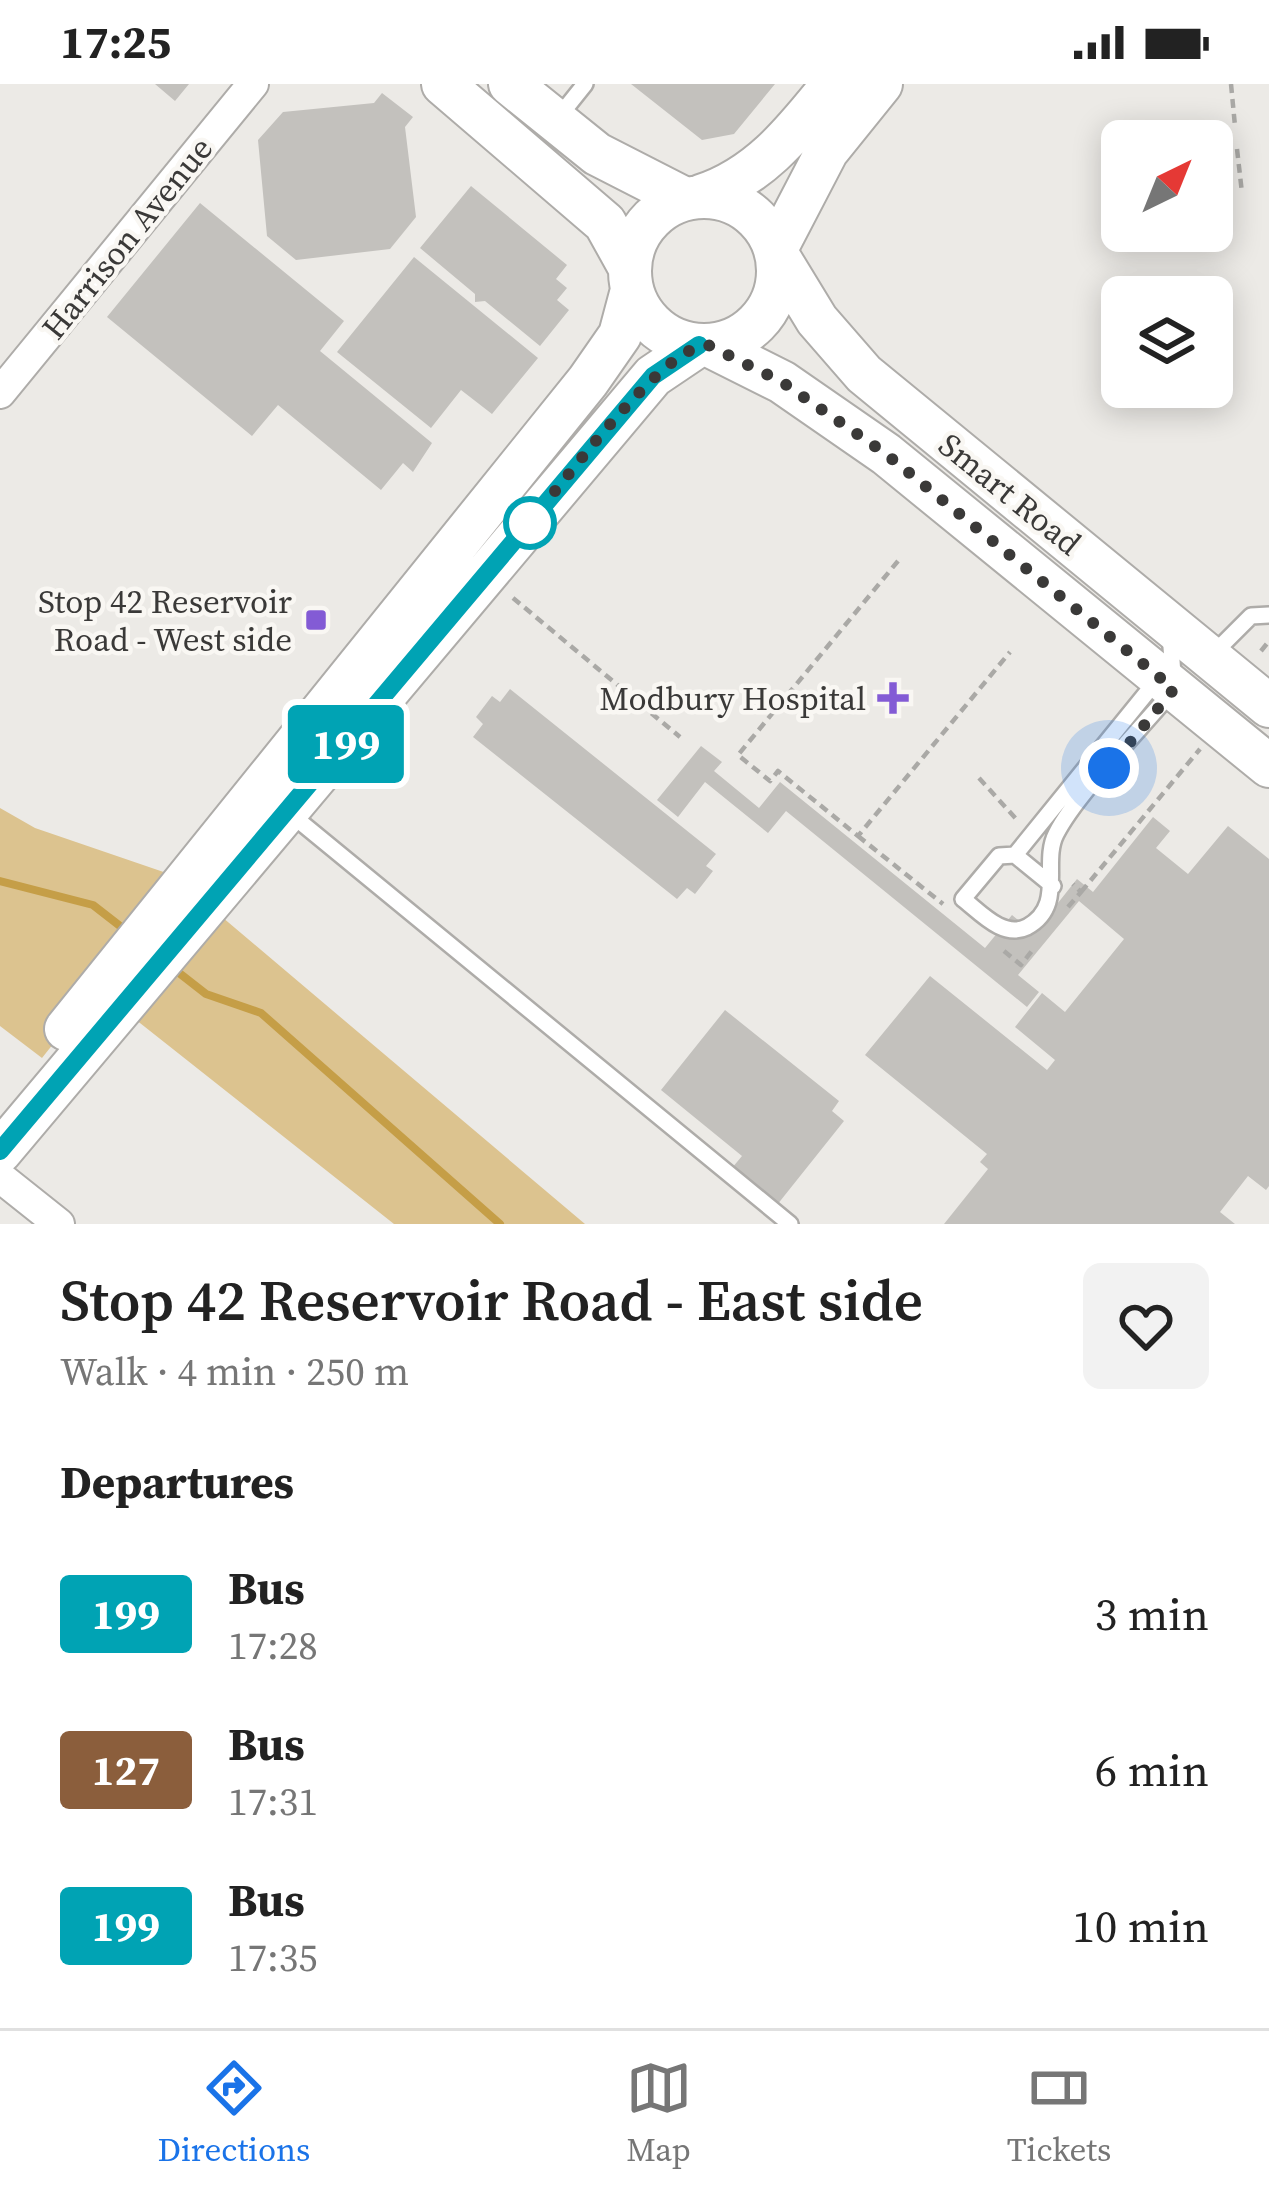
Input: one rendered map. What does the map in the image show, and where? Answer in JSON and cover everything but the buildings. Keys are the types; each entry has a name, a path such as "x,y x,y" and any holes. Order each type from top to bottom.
{"main road":[{"path":"442,84 605,224 657,328 704,345"},
{"path":"510,84 614,164 693,198 743,207 766,229 777,253"},
{"path":"0,1151 147,953 218,836 601,364 620,335 642,230 661,210 743,180 785,142 833,84"},
{"path":"0,1110 147,953 288,814 653,376 704,345 741,336 759,321 776,291 777,253 827,152 881,84"},
{"name":"Smart Road","path":"777,253 817,320 864,374 1269,706"},
{"name":"Smart Road","path":"704,345 782,382 886,454 1269,766"}],"street":[{"name":"Harrison Avenue","path":"0,393 253,84"},
{"path":"0,1178 58,1224"}],"lane":[{"path":"555,121 585,84"},
{"path":"1210,658 1251,616 1269,615"},
{"path":"1053,886 1015,855 999,856 963,898 997,926 1023,929 1047,905 1053,886 1054,836 1167,683 1169,624"},
{"path":"1015,855 1167,683"},
{"path":"288,749 282,777 288,814 790,1224"},
{"path":"218,836 288,814"}],"path":[{"path":"1231,84 1235,126"},
{"path":"1237,149 1242,193"},
{"path":"898,561 738,755 770,781 778,772 858,836 1010,652"},
{"path":"504,590 680,737"},
{"path":"1261,651 1269,641"},
{"path":"1081,892 1202,747"}],"shaded area":[{"path":"0,808 35,828 184,879 42,1058 0,1026"},
{"path":"209,906 585,1224 394,1224 121,1008"}],"waterway":[{"path":"0,881 93,905 129,933"},
{"path":"174,969 206,994 261,1013 500,1224"}],"bus line":[{"name":"199","path":"0,1151 653,376 699,345"}],"place":[{"name":"Stop 42 Reservoir Road - West side","path":"316,620"},
{"name":"Modbury Hospital","path":"893,698"}],"route":[{"path":"530,523 522,532 653,376 699,345 708,345 782,382 886,454 1174,689 1109,768"}]}
